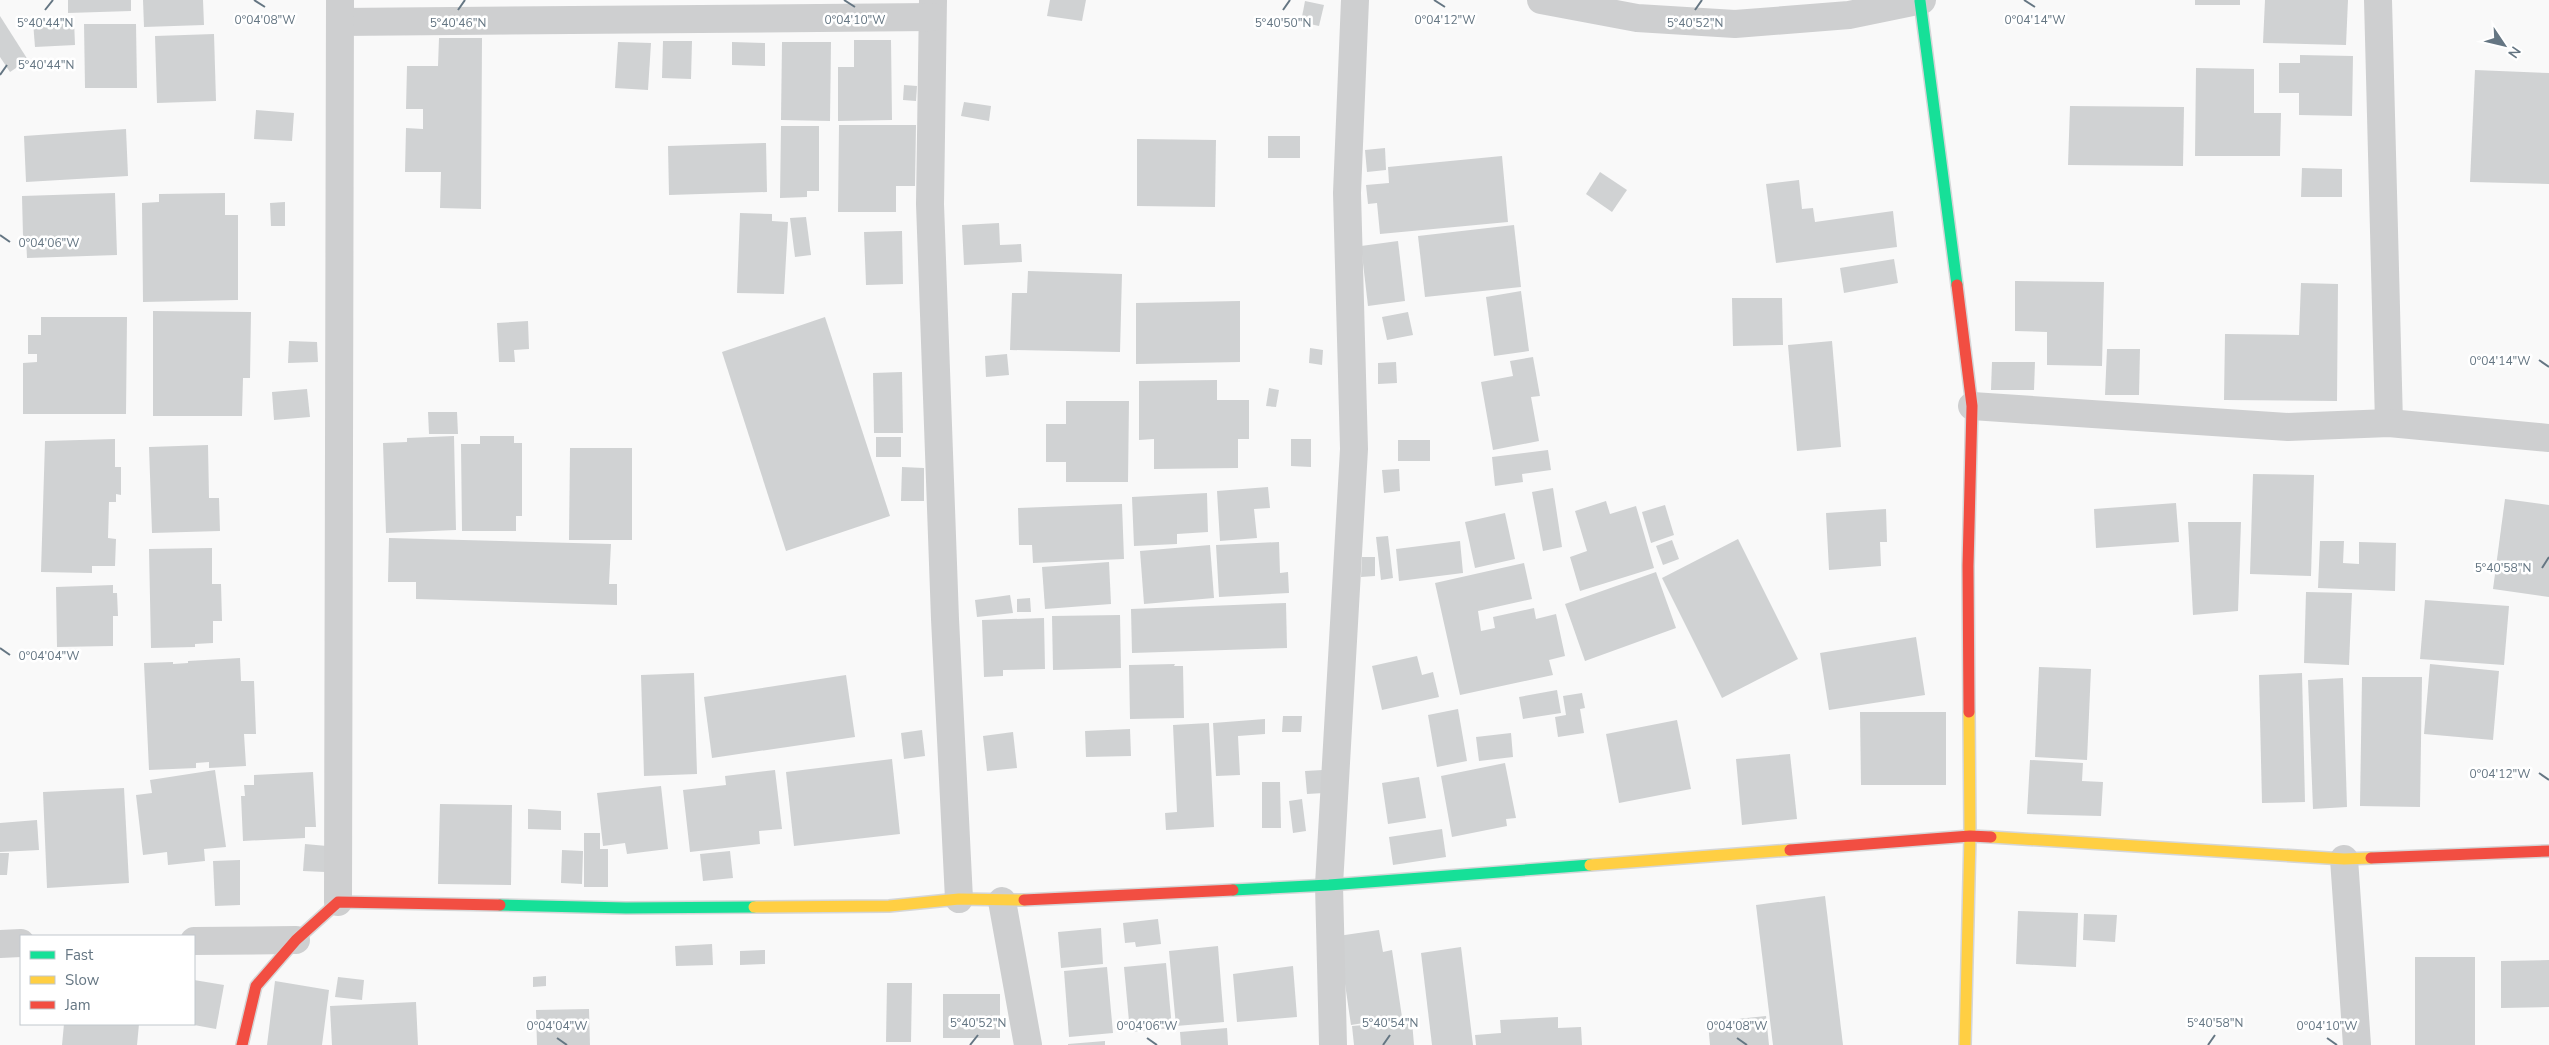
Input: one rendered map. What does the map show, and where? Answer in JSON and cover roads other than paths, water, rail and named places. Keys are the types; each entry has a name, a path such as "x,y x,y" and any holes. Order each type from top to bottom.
{"street":[{"path":"1333,1045 1329,885 1353,502 1354,449 1346,193 1355,0"},
{"path":"1541,0 1637,18 1736,24 1849,15 1921,0 1972,406 1968,566 1970,836 1965,1045"},
{"path":"2378,0 2389,423"},
{"path":"338,902 340,11 933,9 930,204 945,619 959,899"},
{"path":"1972,406 2288,427 2389,423 2549,438"},
{"path":"242,1045 256,986 296,940 338,902 626,908 889,906 959,899 1002,901 1329,885 1970,836 2344,859 2549,851"},
{"path":"2344,859 2357,1045"},
{"path":"1002,901 1028,1045"},
{"path":"195,941 296,940"},
{"path":"0,944 20,943"}]}
